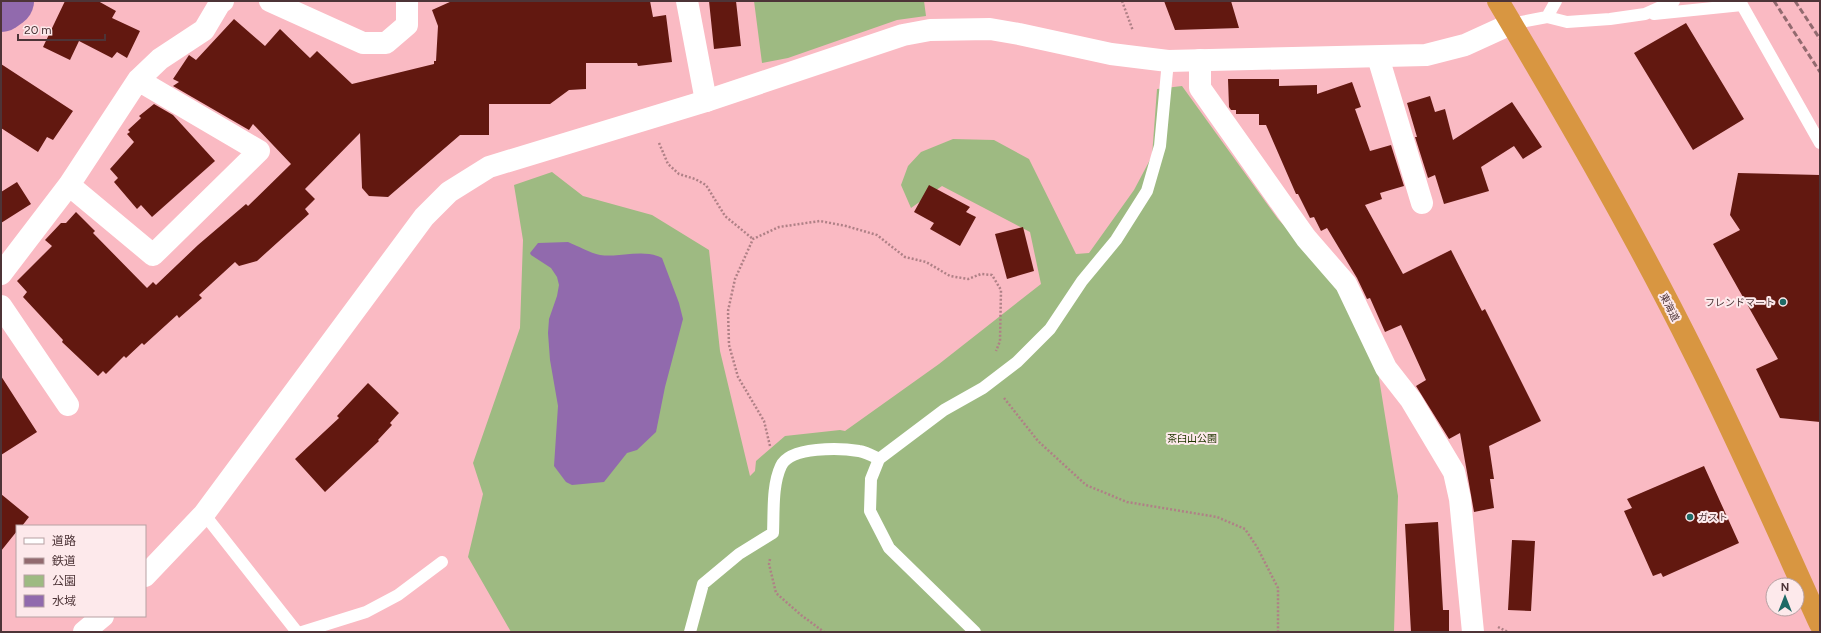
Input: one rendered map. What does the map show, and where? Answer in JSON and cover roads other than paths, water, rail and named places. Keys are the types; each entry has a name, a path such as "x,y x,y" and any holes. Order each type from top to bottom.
{"highway":[{"name":"東海道","path":"1498,1 1643,254 1692,348 1768,506 1820,624"}],"street":[{"path":"1,274 69,185 138,80 160,59 204,30 220,3 223,1"},
{"path":"270,1 363,43 386,43 407,25 407,1"},
{"path":"687,1 706,101"},
{"path":"146,575 204,514 424,216 449,192 489,168 706,101 860,48 903,35 930,30 990,29 1111,54 1168,61 1426,55 1445,52 1465,45 1511,24"},
{"path":"1378,57 1422,203"},
{"path":"1200,60 1200,88 1306,238 1346,284 1386,368 1411,400 1454,472 1460,499 1473,632"},
{"path":"69,185 153,254 259,151 138,80"},
{"path":"1,306 68,405"},
{"path":"84,632 102,617"}],"lane":[{"path":"1547,17 1556,1"},
{"path":"1644,14 1674,1"},
{"path":"1511,24 1547,17 1567,22 1610,19 1742,3 1820,143"},
{"path":"975,632 889,548 870,511 871,479 879,459 944,410 983,388 1017,362 1050,329 1082,281 1116,240 1146,191 1160,146 1168,61"},
{"path":"690,632 703,584 739,554 773,533 777,482 782,464 793,454 808,450 861,451 879,459"},
{"path":"204,514 297,632"},
{"path":"302,632 366,612 398,595 442,562"}],"water":[{"path":"568,242 600,255 608,256 639,253 655,255 662,258 679,303 683,319 665,387 656,432 637,450 627,453 604,482 572,485 566,482 554,466 558,406 550,360 548,333 549,319 559,285 557,277 551,268 530,253 538,243"}],"waterway":[{"path":"1,6 8,1"}],"railway":[{"path":"1774,1 1820,72"},
{"path":"1795,1 1820,39"}],"place":[{"name":"フレンドマート","path":"1783,302"},
{"name":"ガスト","path":"1690,517"}],"park label":[{"name":"茶臼山公園","path":"1192,438"}]}
